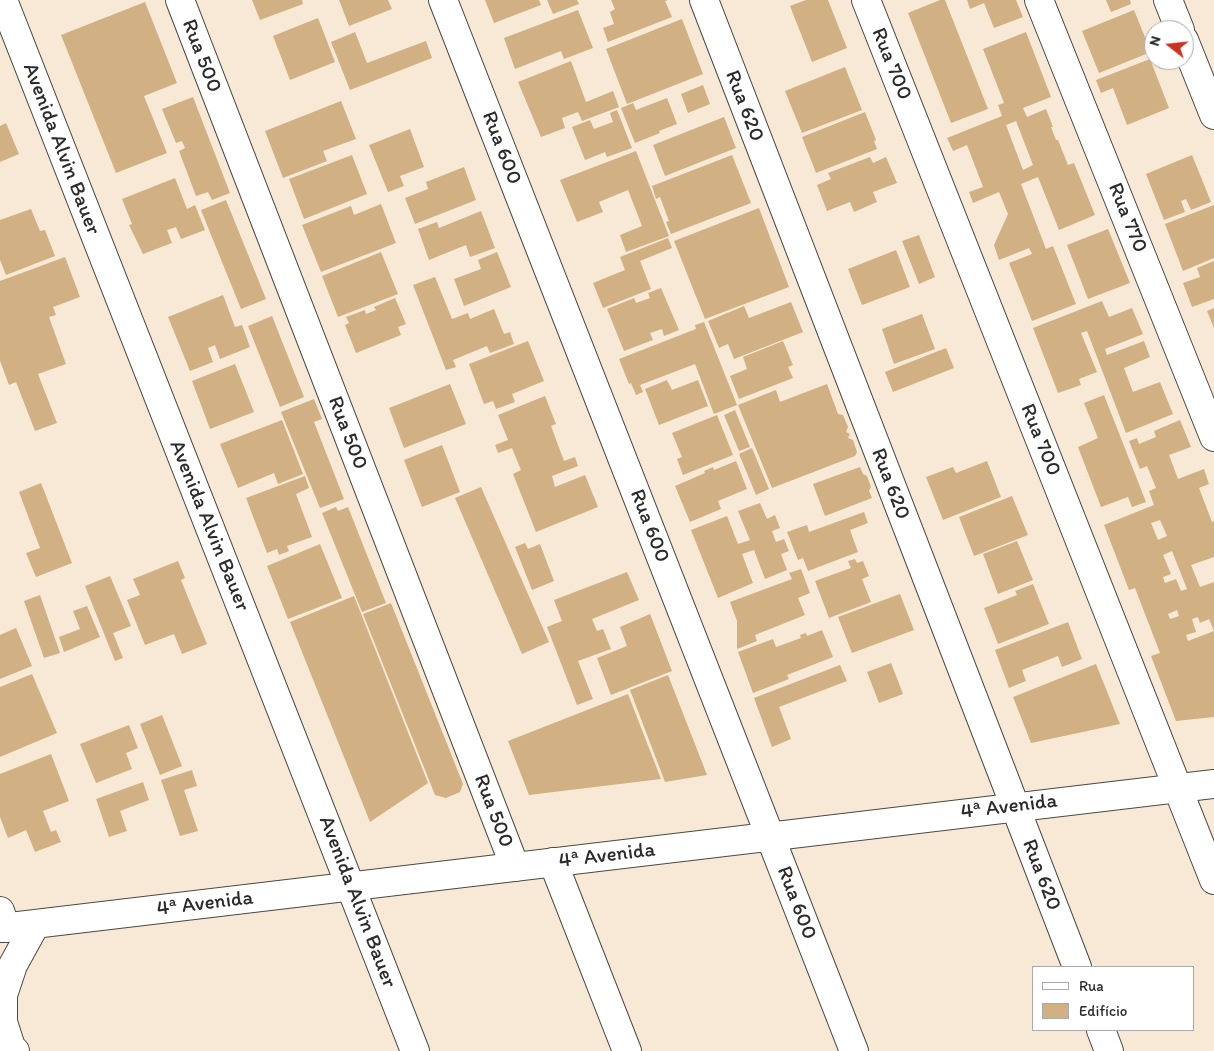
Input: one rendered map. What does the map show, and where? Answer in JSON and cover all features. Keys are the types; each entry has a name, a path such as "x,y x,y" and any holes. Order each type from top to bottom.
{"street":[{"name":"Avenida Alvin Bauer","path":"3,0 415,1051"},
{"name":"Rua 500","path":"180,0 515,867"},
{"name":"Rua 600","path":"443,0 854,1051"},
{"name":"Rua 620","path":"704,0 1077,966"},
{"name":"Rua 700","path":"866,0 1214,880"},
{"name":"Rua 770","path":"1039,0 1214,437"},
{"path":"1168,0 1176,20"},
{"path":"1194,65 1214,115"},
{"name":"4ª Avenida","path":"2,922 35,924 1015,806 1214,784"},
{"path":"554,862 627,1051"},
{"path":"15,1051 11,1047 3,1022 3,995 13,965 35,924"},
{"path":"1101,1031 1109,1051"}],"building":[{"path":"252,0 302,0 303,4 260,20"},
{"path":"339,0 388,0 392,9 349,26"},
{"path":"485,0 539,0 541,5 494,23"},
{"path":"547,0 577,0 579,4 553,14"},
{"path":"611,0 668,0 665,1 672,17 608,42 603,28 614,24 610,12 615,9"},
{"path":"806,0 828,0 847,48 812,62 790,6"},
{"path":"940,0 945,0 988,109 951,123 908,13"},
{"path":"967,0 1016,0 1023,17 994,28 984,3 970,9"},
{"path":"1106,0 1130,0 1131,4 1111,12"},
{"path":"145,2 177,83 144,96 167,153 116,173 61,35"},
{"path":"578,10 593,48 564,59 561,51 515,69 504,38"},
{"path":"1134,10 1144,35 1144,55 1099,73 1082,31"},
{"path":"318,18 335,62 290,80 273,36"},
{"path":"682,19 703,74 627,104 606,49"},
{"path":"355,32 367,63 426,41 432,58 350,90 331,42"},
{"path":"1026,32 1051,97 1023,108 1027,117 1046,109 1056,140 1058,140 1068,165 1074,163 1095,215 1059,230 1038,177 1021,184 1046,249 1053,246 1076,304 1032,321 1009,263 1032,254 1029,248 999,260 994,245 1008,214 999,192 973,203 969,192 983,187 967,145 953,151 947,138 1002,116 998,105 1004,103 983,49","holes":["1016,121 1033,165 1023,170 1006,125"]},
{"path":"571,61 586,102 613,91 619,107 582,121 578,112 562,118 565,128 541,137 518,82"},
{"path":"1144,61 1144,70 1154,70 1169,108 1127,125 1113,88 1101,93 1096,80"},
{"path":"845,67 862,110 802,133 785,91"},
{"path":"703,85 710,104 688,113 681,94"},
{"path":"193,97 230,193 212,200 208,192 196,196 179,151 185,148 182,141 176,143 162,109"},
{"path":"667,98 677,124 635,143 621,108 633,103 636,110"},
{"path":"341,101 356,139 323,151 327,161 283,178 265,131"},
{"path":"617,110 632,148 607,157 605,152 585,160 572,127 590,120 594,129 613,122 610,113"},
{"path":"865,112 876,140 874,141 877,149 816,173 802,137"},
{"path":"724,117 736,148 665,176 653,145"},
{"path":"6,123 19,154 0,162 0,126"},
{"path":"410,129 424,167 400,176 404,186 388,192 369,145"},
{"path":"636,151 669,236 626,252 620,235 642,226 628,190 599,202 603,212 577,222 560,180"},
{"path":"352,155 367,194 304,219 289,179"},
{"path":"732,155 751,203 671,234 666,222 669,221 660,197 656,199 652,186"},
{"path":"1192,155 1211,202 1191,210 1186,199 1181,201 1185,212 1164,220 1146,174"},
{"path":"870,157 873,163 886,157 897,183 873,192 877,202 854,212 850,202 827,211 817,185 831,179 828,173"},
{"path":"464,167 476,200 415,224 405,198 428,189 426,182"},
{"path":"175,178 187,209 195,205 205,230 181,239 176,227 167,230 172,243 143,254 129,225 132,224 122,199"},
{"path":"226,200 266,299 241,309 201,210"},
{"path":"381,204 396,243 321,272 302,225 351,206 354,215"},
{"path":"1214,205 1214,258 1183,271 1165,224"},
{"path":"759,208 789,287 705,319 674,241"},
{"path":"31,209 40,231 45,230 55,256 6,275 0,260 0,220"},
{"path":"481,211 495,248 470,257 466,245 429,260 418,229 437,222 439,228"},
{"path":"1108,229 1130,283 1088,299 1067,245"},
{"path":"919,235 935,277 919,284 902,241"},
{"path":"668,238 672,248 640,261 651,289 603,308 593,283 625,270 620,257"},
{"path":"896,250 910,287 862,305 848,269"},
{"path":"381,252 398,294 338,317 322,276"},
{"path":"497,252 511,287 464,306 454,279 481,269 478,260"},
{"path":"65,257 80,297 53,307 56,315 49,317 66,364 38,374 57,423 35,431 16,382 9,385 0,361 0,281"},
{"path":"1214,261 1214,299 1192,307 1183,283 1200,277 1197,268"},
{"path":"435,277 452,319 468,313 470,319 494,309 504,334 510,332 514,344 490,353 487,346 453,360 456,367 446,370 413,285"},
{"path":"661,288 679,330 664,336 662,329 650,333 653,340 624,351 607,309 634,298 636,303 650,298 648,293"},
{"path":"223,295 235,327 242,325 250,347 220,359 215,345 208,348 213,362 190,371 168,317"},
{"path":"395,298 406,324 398,327 401,335 356,353 345,325 349,323 346,317 365,310 366,314 376,310 374,307"},
{"path":"1102,301 1109,317 1132,308 1143,334 1105,349 1107,355 1144,341 1150,357 1124,368 1133,392 1160,382 1173,414 1126,433 1087,331 1081,333 1097,372 1079,379 1081,385 1058,393 1033,328"},
{"path":"791,302 803,332 734,359 728,344 719,348 708,321 744,306 749,318"},
{"path":"1214,308 1214,328 1207,311"},
{"path":"922,314 935,349 894,364 882,329"},
{"path":"272,316 304,397 280,407 248,326"},
{"path":"704,322 737,405 714,414 695,364 640,385 643,392 636,395 631,383 629,384 619,359 696,329 695,325"},
{"path":"528,341 544,381 512,394 515,402 496,409 493,401 484,404 469,364"},
{"path":"783,341 793,365 788,367 793,378 739,399 730,376 747,369 743,357"},
{"path":"946,348 954,368 893,392 885,372"},
{"path":"235,364 254,412 210,429 192,381"},
{"path":"667,380 672,390 698,380 708,406 659,425 645,389"},
{"path":"450,384 466,424 404,448 389,408"},
{"path":"827,384 838,414 843,415 848,427 846,432 850,434 848,438 853,440 857,452 855,456 772,488 738,405 776,390 780,402"},
{"path":"1104,395 1146,502 1132,507 1128,497 1101,507 1078,447 1098,438 1084,403"},
{"path":"545,396 556,424 551,426 564,461 575,457 578,466 552,476 555,487 585,475 598,507 536,532 513,474 521,470 512,448 498,453 495,445 508,440 498,415"},
{"path":"314,399 322,419 314,422 344,499 320,508 281,412"},
{"path":"735,410 750,447 739,451 724,415"},
{"path":"717,415 733,455 683,475 677,459 682,457 672,433"},
{"path":"282,420 303,474 278,484 274,473 238,488 220,444"},
{"path":"1180,420 1191,447 1169,455 1178,479 1204,469 1209,484 1199,488 1212,522 1214,521 1214,557 1191,565 1200,587 1214,582 1214,631 1214,717 1176,721 1151,656 1160,653 1135,588 1129,590 1104,525 1154,505 1149,491 1156,488 1147,466 1140,469 1129,441 1137,438 1139,444 1156,437 1154,431","holes":["1160,520 1167,536 1158,540 1151,523","1172,551 1187,589 1181,591 1176,579 1165,583 1163,577 1171,574 1163,555","1177,610 1179,616 1170,619 1168,614","1198,617 1200,623 1209,619 1214,631 1188,641 1186,635 1196,632 1192,619"]},
{"path":"442,445 460,492 422,507 404,460"},
{"path":"752,448 769,489 756,495 739,454"},
{"path":"736,461 747,489 718,501 721,509 690,522 675,486 705,473 704,471 713,467 714,470"},
{"path":"987,461 1001,497 943,520 926,477 953,467 956,473"},
{"path":"860,467 863,474 867,476 872,498 825,516 813,484"},
{"path":"305,476 309,488 296,494 312,537 287,546 289,551 279,555 277,549 267,553 246,498"},
{"path":"41,483 72,563 36,577 26,553 40,548 19,492"},
{"path":"481,487 549,642 522,654 455,498"},
{"path":"1012,496 1028,535 974,556 959,517"},
{"path":"760,503 767,519 775,515 780,528 772,531 776,542 784,539 789,551 781,554 787,570 765,579 754,550 742,554 753,583 718,598 691,530 727,516 738,544 750,540 738,511"},
{"path":"336,507 338,511 348,507 386,603 362,612 322,513"},
{"path":"864,512 868,523 850,530 858,552 808,571 803,558 798,560 787,532 807,525 809,532"},
{"path":"1017,541 1033,580 998,594 983,554"},
{"path":"525,543 528,549 540,544 554,581 532,590 515,547"},
{"path":"320,544 342,598 288,619 267,566"},
{"path":"855,559 857,563 863,561 869,576 862,579 871,602 829,618 815,581 851,568 848,561"},
{"path":"178,561 185,578 181,580 207,644 182,654 174,634 145,645 127,600 140,595 133,579"},
{"path":"801,569 810,593 798,598 805,615 755,635 757,641 737,649 737,621 730,602 792,579 789,573"},
{"path":"627,572 639,600 592,619 597,631 603,629 611,649 578,661 593,699 577,705 547,627 562,621 554,600"},
{"path":"110,576 131,626 113,633 123,658 115,661 85,586"},
{"path":"1033,584 1049,624 998,644 984,608 1017,595 1015,591"},
{"path":"900,594 914,630 852,653 838,617"},
{"path":"40,595 60,653 44,658 24,601"},
{"path":"354,596 428,783 370,822 290,622"},
{"path":"391,603 463,784 460,792 446,798 435,795 363,614"},
{"path":"87,606 100,637 64,652 59,637 80,629 73,611"},
{"path":"650,614 672,671 611,695 597,658 627,646 620,627"},
{"path":"1068,622 1082,659 1062,667 1058,656 1022,670 1026,681 1009,688 995,650"},
{"path":"16,628 32,666 0,679 0,635"},
{"path":"822,630 833,657 787,675 789,679 753,693 738,652 773,639 776,647 801,638 800,635 806,633 807,636"},
{"path":"891,663 903,694 879,703 867,672"},
{"path":"1096,664 1120,724 1031,743 1013,697"},
{"path":"840,665 847,681 779,707 791,739 772,747 754,698"},
{"path":"32,674 57,733 0,757 0,687"},
{"path":"668,675 707,775 665,782 630,690"},
{"path":"628,694 661,779 529,795 508,741"},
{"path":"162,715 182,766 160,775 140,724"},
{"path":"129,725 138,748 126,753 132,769 96,783 80,744"},
{"path":"51,754 69,801 43,811 51,832 56,830 61,842 35,852 26,830 8,838 0,817 0,774"},
{"path":"192,770 197,786 184,790 198,831 180,836 161,780"},
{"path":"143,782 149,800 120,811 127,831 109,837 96,799"}]}
